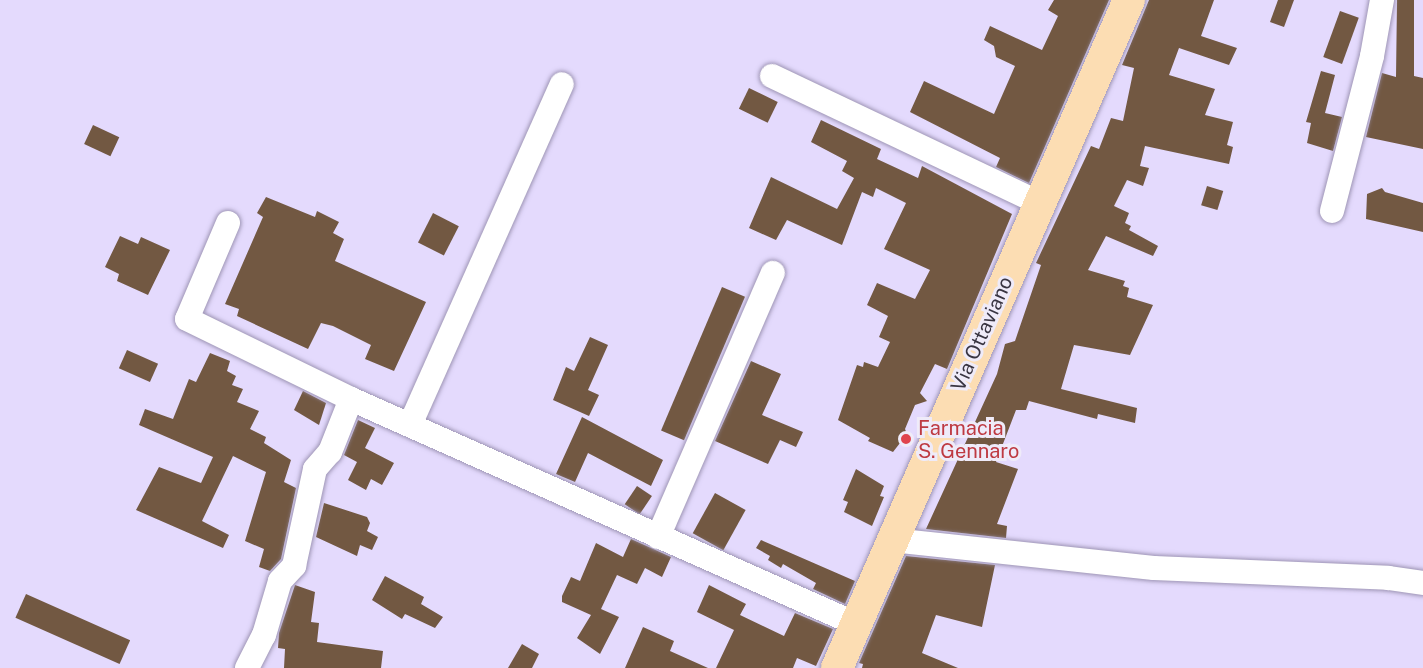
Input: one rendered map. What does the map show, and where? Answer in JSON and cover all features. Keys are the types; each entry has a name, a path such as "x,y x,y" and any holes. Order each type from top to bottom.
{"main road":[{"name":"Via Ottaviano","path":"837,668 1128,0"}],"street":[{"path":"1332,211 1372,56 1382,0"},
{"path":"772,76 1039,203"},
{"path":"410,425 562,84"},
{"path":"228,223 187,319 351,399 856,624"},
{"path":"658,537 773,273"},
{"path":"247,668 264,635 280,581 294,566 315,469 330,452 351,399"},
{"path":"892,540 1154,568 1388,578 1423,583"}],"building":[{"path":"1054,0 1109,0 1029,183 996,167 1000,158 910,112 924,81 994,114 1015,66 996,57 994,46 984,40 990,26 1042,50 1058,16 1048,10"},
{"path":"1149,0 1214,0 1201,36 1237,48 1229,65 1179,48 1169,75 1215,89 1205,115 1233,122 1227,145 1233,147 1229,164 1145,146 1140,166 1149,168 1143,186 1127,180 1114,206 1129,213 1125,223 1131,226 1129,230 1158,246 1153,256 1106,236 1088,270 1125,281 1123,286 1129,288 1127,297 1153,305 1130,355 1074,345 1061,389 1137,408 1135,423 1098,414 1097,419 1029,401 1026,410 1016,410 996,462 1018,469 997,524 1007,526 1006,538 926,529 997,374 1005,344 1015,341 1041,265 1036,263 1091,146 1099,149 1111,118 1123,121 1134,68 1122,65"},
{"path":"1278,0 1294,0 1284,27 1270,22"},
{"path":"1397,0 1414,0 1414,76 1423,78 1423,149 1366,137 1382,73 1396,77"},
{"path":"1340,11 1359,18 1342,64 1323,57"},
{"path":"1321,71 1335,75 1325,113 1342,117 1333,151 1307,143 1311,123 1306,122"},
{"path":"749,88 778,102 768,123 739,109"},
{"path":"821,120 881,149 877,159 918,178 922,166 1012,214 947,369 935,364 920,393 927,401 915,405 905,429 907,434 893,452 868,441 870,438 838,420 857,365 863,367 864,362 878,367 890,342 879,337 888,316 867,305 877,283 915,299 930,270 884,249 906,203 876,188 873,197 862,192 842,245 787,220 776,240 749,228 771,177 837,209 854,178 842,171 847,161 811,142"},
{"path":"93,125 119,137 110,156 84,144"},
{"path":"1207,186 1223,191 1217,210 1201,205"},
{"path":"1382,188 1385,192 1423,203 1423,232 1366,219 1367,194"},
{"path":"266,197 315,217 317,211 339,222 333,233 344,239 335,261 426,302 394,371 365,359 371,345 333,326 321,323 308,349 237,316 239,309 225,304 263,217 257,213"},
{"path":"433,213 459,226 444,256 418,242"},
{"path":"120,236 138,244 141,237 170,250 148,295 117,281 119,274 105,267"},
{"path":"722,287 745,297 684,440 661,431"},
{"path":"590,337 608,345 588,390 599,395 589,416 553,400 566,367 574,371"},
{"path":"127,350 158,364 150,382 119,368"},
{"path":"210,353 230,361 227,371 236,376 232,385 243,389 237,402 259,411 250,429 266,437 264,443 291,460 284,482 296,488 281,559 270,571 259,567 264,549 245,541 266,472 233,456 202,521 229,535 223,548 136,510 159,467 201,483 213,457 139,425 145,409 173,419 189,379 196,382"},
{"path":"751,361 781,374 762,415 803,432 796,447 780,440 768,464 715,441"},
{"path":"303,391 326,403 319,425 294,410"},
{"path":"582,417 663,460 651,486 588,453 575,482 556,474"},
{"path":"358,420 375,428 365,448 394,463 382,485 371,479 366,490 348,480 357,462 344,455"},
{"path":"856,469 884,486 880,496 884,497 872,526 844,512 848,502 843,500"},
{"path":"637,486 652,496 640,514 625,504"},
{"path":"715,493 746,510 723,550 693,533"},
{"path":"324,503 367,517 370,523 367,531 378,537 372,550 360,545 357,556 316,537"},
{"path":"631,539 671,557 662,577 645,568 637,584 617,575 601,609 619,617 600,654 577,638 591,615 562,602 562,596 571,577 580,581 596,543 623,557"},
{"path":"761,540 855,581 845,604 813,589 816,583 783,564 781,568 768,560 770,556 756,548"},
{"path":"906,556 995,565 982,627 936,615 922,653 958,668 862,668 863,664 859,663"},
{"path":"385,576 424,597 421,604 443,617 435,628 405,614 402,619 372,600"},
{"path":"295,585 315,592 311,622 319,623 317,642 383,651 381,668 284,668 285,649 278,648 279,633"},
{"path":"709,585 746,604 740,615 784,636 795,613 833,629 816,666 797,658 793,668 716,668 734,630 697,612"},
{"path":"26,594 130,640 120,664 15,618"},
{"path":"643,627 674,641 670,651 708,668 625,668"},
{"path":"522,644 539,654 532,668 508,668"}],"place":[{"name":"Farmacia S. Gennaro","path":"906,439"}]}
